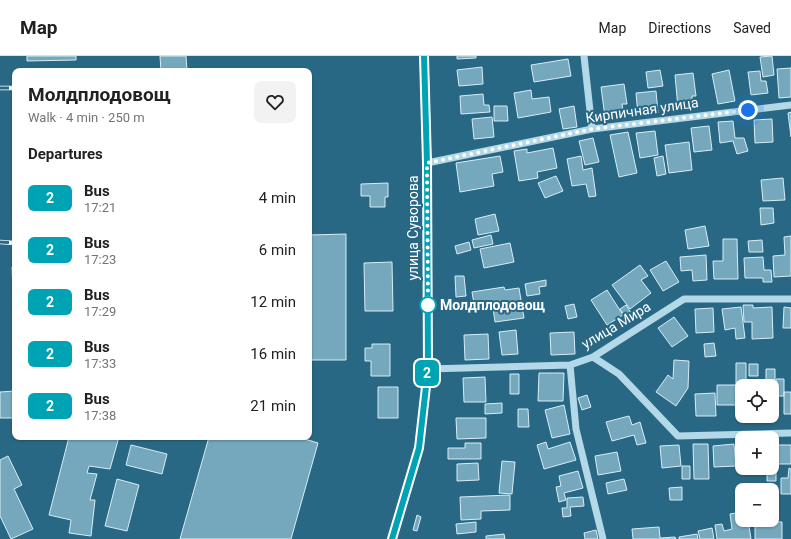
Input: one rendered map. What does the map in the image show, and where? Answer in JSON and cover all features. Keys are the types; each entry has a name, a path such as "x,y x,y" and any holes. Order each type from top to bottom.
{"main road":[{"name":"улица Суворова","path":"392,539 419,448 428,369 427,163 424,56"}],"street":[{"path":"584,56 592,129"},
{"name":"Кирпичная улица","path":"427,163 592,129 791,105"},
{"name":"улица Мира","path":"428,369 570,365 593,357 684,299 791,299"},
{"path":"593,357 619,374 678,436 791,433"},
{"path":"570,365 576,429 603,539"}],"building":[{"path":"27,56 76,56 76,60 27,61"},
{"path":"160,56 186,56 187,68 161,68"},
{"path":"457,56 476,56 476,58 457,59"},
{"path":"772,56 774,75 763,77 760,57"},
{"path":"568,59 571,76 534,82 531,65"},
{"path":"482,67 483,84 459,86 457,70"},
{"path":"791,68 791,97 779,98 777,69"},
{"path":"660,70 663,86 648,88 646,72"},
{"path":"729,70 735,101 718,104 712,74"},
{"path":"760,71 761,81 766,81 768,93 751,95 748,72"},
{"path":"693,73 696,96 692,96 693,106 678,108 675,75"},
{"path":"624,84 627,104 622,104 624,115 605,117 601,87"},
{"path":"531,90 532,99 549,97 551,112 518,118 514,93"},
{"path":"656,91 658,113 638,115 636,93"},
{"path":"483,94 484,105 489,105 490,112 461,114 460,96"},
{"path":"494,106 507,106 508,121 494,121"},
{"path":"574,106 577,127 563,129 559,109"},
{"path":"791,112 791,137 788,113"},
{"path":"492,117 494,137 474,139 472,119"},
{"path":"772,119 773,142 755,143 754,120"},
{"path":"733,121 735,138 744,138 748,151 737,154 733,141 720,143 718,122"},
{"path":"709,126 712,150 694,152 691,128"},
{"path":"655,131 658,155 640,158 636,133"},
{"path":"628,132 637,173 619,177 610,135"},
{"path":"593,138 599,162 585,165 579,141"},
{"path":"689,142 692,170 669,173 665,145"},
{"path":"553,148 557,168 537,172 538,178 519,181 514,151 527,149 527,153"},
{"path":"500,156 503,172 492,174 494,186 460,192 456,163"},
{"path":"581,156 583,170 592,168 596,196 589,197 586,184 572,186 567,159"},
{"path":"663,156 666,174 657,176 654,158"},
{"path":"556,176 563,191 545,198 538,183"},
{"path":"783,178 785,200 763,201 761,180"},
{"path":"388,183 388,197 385,197 385,207 370,207 370,196 361,196 361,184"},
{"path":"760,208 773,208 774,223 761,225"},
{"path":"495,214 499,231 478,235 475,219"},
{"path":"705,226 709,246 688,249 685,230"},
{"path":"346,234 346,360 312,360 312,235"},
{"path":"491,235 493,244 474,248 472,240"},
{"path":"791,236 791,276 774,277 773,256 785,255 784,237"},
{"path":"723,239 737,239 738,279 714,279 713,261 723,261"},
{"path":"762,240 763,252 749,252 748,241"},
{"path":"469,242 471,250 457,254 455,246"},
{"path":"510,243 514,262 484,268 480,249"},
{"path":"706,255 707,280 693,281 692,270 681,271 680,257"},
{"path":"763,257 764,270 771,270 772,282 763,282 763,278 745,278 744,258"},
{"path":"666,261 679,282 663,291 650,270"},
{"path":"392,262 393,311 365,311 364,263"},
{"path":"640,265 648,276 641,280 651,293 630,309 612,285"},
{"path":"455,276 464,276 466,296 456,297"},
{"path":"546,280 546,286 539,287 540,294 527,296 525,284"},
{"path":"504,287 505,290 519,288 524,318 495,322 492,301 474,304 472,292"},
{"path":"607,290 623,315 607,325 591,300"},
{"path":"574,304 577,317 568,319 565,306"},
{"path":"626,305 633,316 627,319 620,309"},
{"path":"743,305 753,305 753,308 772,307 773,338 752,339 752,322 744,322"},
{"path":"741,307 745,338 736,339 735,328 725,330 722,309"},
{"path":"784,307 791,308 791,328 783,328"},
{"path":"713,308 714,332 696,333 695,309"},
{"path":"674,317 688,336 672,347 658,328"},
{"path":"516,330 518,354 502,355 499,332"},
{"path":"574,332 575,354 551,355 550,333"},
{"path":"488,334 489,359 465,360 464,335"},
{"path":"714,343 716,356 705,357 704,344"},
{"path":"372,344 390,344 390,376 371,376 371,361 365,361 365,348 372,348"},
{"path":"674,360 689,361 688,388 676,406 656,392 668,375 673,379"},
{"path":"736,363 746,363 746,379 736,379"},
{"path":"749,364 758,364 758,376 749,376"},
{"path":"766,369 775,369 775,379 766,379"},
{"path":"539,373 564,373 563,401 538,401"},
{"path":"510,374 519,374 519,394 510,394"},
{"path":"485,377 486,402 464,402 463,378"},
{"path":"779,379 784,379 784,396 779,396"},
{"path":"717,385 735,385 735,405 717,405"},
{"path":"378,387 398,387 398,418 378,418"},
{"path":"12,391 12,418 0,418 0,392"},
{"path":"784,392 791,392 791,414 784,414"},
{"path":"715,393 716,416 696,416 695,394"},
{"path":"587,395 591,407 582,410 578,398"},
{"path":"502,403 502,413 485,414 485,404"},
{"path":"564,405 570,434 552,438 545,410"},
{"path":"518,409 528,409 529,427 518,427"},
{"path":"629,416 632,425 640,422 646,443 637,445 634,435 612,441 606,422"},
{"path":"456,418 486,418 486,438 457,439"},
{"path":"68,440 118,440 110,469 89,466 87,473 97,474 90,500 95,500 91,536 69,533 71,520 49,515"},
{"path":"208,440 308,440 318,443 291,539 180,539"},
{"path":"546,442 548,449 570,442 576,460 544,469 537,445"},
{"path":"465,443 481,443 481,459 448,459 448,448 465,448"},
{"path":"693,444 708,444 709,479 694,479"},
{"path":"734,444 735,466 714,467 713,446"},
{"path":"131,445 167,454 162,474 126,465"},
{"path":"679,445 681,466 662,468 660,446"},
{"path":"779,445 791,445 791,464 779,464"},
{"path":"617,452 621,471 598,475 595,456"},
{"path":"8,456 22,485 14,489 33,529 11,539 0,516 0,460"},
{"path":"502,461 515,462 512,494 499,493"},
{"path":"478,463 479,480 457,481 457,464"},
{"path":"682,466 690,466 690,479 682,479"},
{"path":"789,468 791,469 791,494 781,494 781,478 788,478"},
{"path":"578,471 583,488 564,493 566,500 559,502 556,487 561,486 559,476"},
{"path":"767,475 776,475 776,481 767,481"},
{"path":"117,479 139,485 127,531 105,526"},
{"path":"624,479 627,490 608,494 606,483"},
{"path":"682,487 682,500 670,500 669,488"},
{"path":"510,495 510,510 481,511 481,519 461,520 460,497"},
{"path":"583,497 584,506 570,507 571,516 563,517 562,508 567,508 567,498"},
{"path":"735,513 735,527 749,527 751,539 717,539 715,525 722,524 724,531 732,529 730,514"},
{"path":"417,515 421,517 417,531 413,530"},
{"path":"476,522 476,532 457,534 456,524"},
{"path":"779,522 782,522 782,539 755,539 755,527 779,527"},
{"path":"659,527 660,538 675,537 676,539 633,539 632,529"},
{"path":"712,528 714,539 700,539 698,531"},
{"path":"596,530 598,539 585,539 584,533"},
{"path":"504,534 505,539 486,539 486,536"},
{"path":"697,534 698,539 679,539 679,537"}],"railway":[{"path":"0,88 12,88"},
{"path":"0,242 12,243"}],"bus line":[{"name":"2","path":"392,539 419,448 428,369 427,163 424,56"}],"place":[{"name":"Молдплодовощ","path":"428,305"}],"route":[{"path":"428,305 427,163 592,129 748,110"}]}
